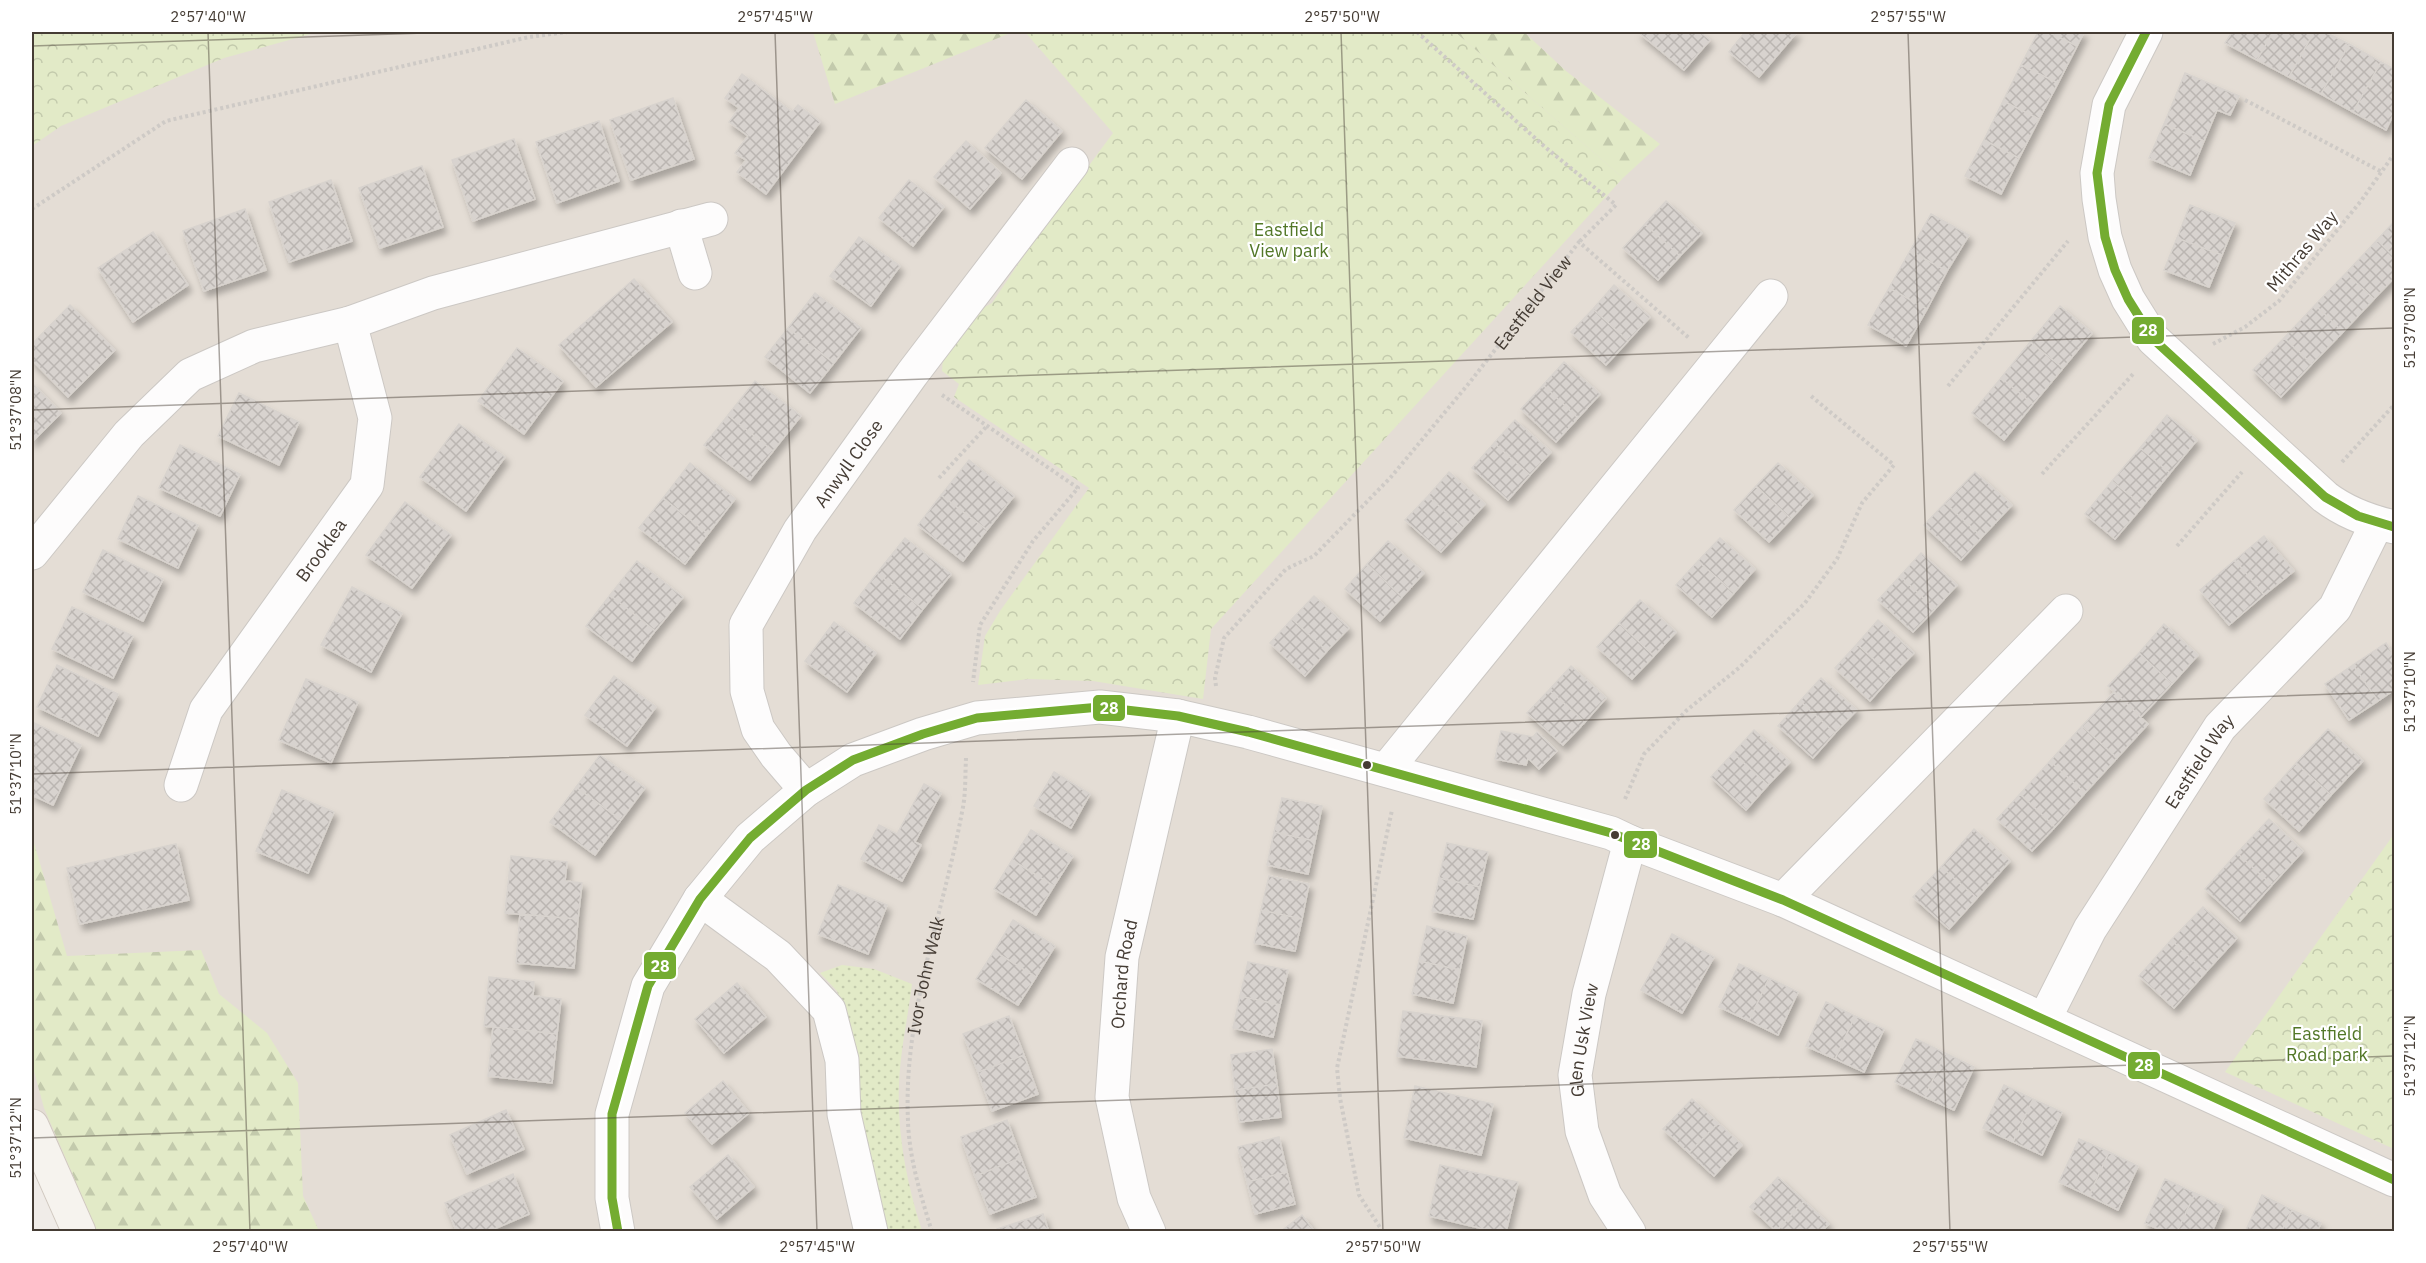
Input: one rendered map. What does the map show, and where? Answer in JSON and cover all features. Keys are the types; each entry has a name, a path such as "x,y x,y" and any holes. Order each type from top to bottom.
{"main road":[{"path":"32,1126 79,1232"}],"street":[{"path":"2146,32 2109,105 2097,173 2101,210 2115,270 2128,299 2153,339 2317,489 2342,510 2386,525"},
{"name":"Anwyll Close","path":"806,790 776,755 758,729 747,691 746,625 800,530 912,374 1072,164"},
{"path":"32,553 129,434 190,375 254,346 350,322 433,293 696,223 695,273"},
{"path":"1393,772 1771,296"},
{"name":"Brooklea","path":"196,770 206,710 367,484 375,418 350,322"},
{"name":"Eastfield Way","path":"2045,1018 2090,929 2220,727 2335,608 2386,525"},
{"path":"1784,900 2066,611"},
{"path":"618,1232 612,1198 612,1114 648,986 700,899 750,838 806,790 853,760 969,720 1100,707 1178,716 1221,725 1620,838 1784,900 2394,1180"},
{"name":"Orchard Road","path":"1149,1232 1134,1198 1112,1097 1122,957 1178,716"},
{"name":"Glen Usk View","path":"1620,838 1575,1075 1582,1131 1605,1195 1629,1232"},
{"path":"700,899 778,956 830,1010 842,1060 844,1114 871,1232"}],"path":[{"path":"32,209 166,121 529,37 567,32"},
{"path":"1417,32 1545,147 1616,205 1579,242"},
{"path":"2245,100 2382,172"},
{"name":"Mithras Way","path":"2042,474 2169,354 2245,327 2279,301 2361,201 2394,154"},
{"path":"1948,386 2075,232 2101,210"},
{"name":"Eastfield View","path":"1221,725 1215,678 1224,638 1286,569 1314,556 1391,477 1470,382 1579,242 1717,362"},
{"path":"912,374 987,426 939,478"},
{"path":"1620,838 1644,754 1688,710 1740,667 1805,603 1837,559 1862,503 1894,465 1811,396"},
{"path":"2317,489 2394,405"},
{"name":"Ivor John Walk","path":"932,1232 919,1189 908,1122 910,1063 918,1001 963,810 969,720 980,625 1033,540 1078,489 987,426"},
{"path":"2177,546 2268,444"},
{"path":"1383,1232 1359,1195 1340,1098 1337,1068 1381,857 1393,772"}],"shaded area":[{"path":"32,32 2394,32 2394,1231 79,1231 32,1126"}],"green space":[{"path":"32,32 318,32 224,58 61,126 32,146"},
{"path":"813,32 1013,32 835,104"},
{"name":"Eastfield View park","path":"1025,32 1455,32 1623,178 1211,629 1203,699 1093,681 1028,679 978,685 985,636 1000,611 1089,488 954,397 959,384 942,371 943,356 974,313 992,303 1039,233 1113,133"},
{"path":"1455,32 1524,32 1566,71 1660,144 1623,178"},
{"name":"Eastfield Road park","path":"2394,834 2394,1149 2225,1072"},
{"path":"32,836 67,956 201,950 219,994 267,1033 298,1083 303,1196 319,1231 97,1231 44,1108 32,1064"},
{"path":"842,965 874,969 912,984 901,1060 899,1104 904,1159 922,1231 887,1231 877,1200 858,1111 849,1023 837,991 820,973"}],"building":[{"path":"1638,32 1700,32 1710,40 1684,70"},
{"path":"1745,32 1797,32 1759,77 1729,52"},
{"path":"2038,32 2048,32 2077,46 2058,83 2021,65"},
{"path":"2048,32 2084,32 2077,46"},
{"path":"2232,32 2273,32 2257,60 2225,43"},
{"path":"2273,32 2314,32 2289,77 2257,60"},
{"path":"2314,32 2325,32 2349,44 2321,94 2289,77"},
{"path":"2349,44 2381,62 2353,112 2321,94"},
{"path":"2381,62 2394,69 2394,113 2386,130 2353,112"},
{"path":"2021,65 2058,83 2039,119 2003,101"},
{"path":"2185,73 2239,96 2230,115 2217,110 2204,141 2164,124"},
{"path":"742,74 792,112 798,105 820,122 766,194 737,172 746,160 735,153 748,136 729,122 739,108 725,98"},
{"path":"673,98 694,159 631,180 610,120"},
{"path":"1026,100 1062,131 1022,179 985,148"},
{"path":"2003,101 2039,119 2019,158 1984,140"},
{"path":"599,121 619,181 557,203 536,142"},
{"path":"2164,124 2204,141 2190,175 2149,158"},
{"path":"514,139 535,199 473,221 452,160"},
{"path":"1984,140 2019,158 2001,194 1965,176"},
{"path":"966,141 1001,173 970,209 934,177"},
{"path":"422,166 443,227 380,248 359,188"},
{"path":"331,180 352,241 289,262 269,202"},
{"path":"909,180 944,207 913,246 879,218"},
{"path":"1666,201 1702,233 1680,256 1645,224"},
{"path":"2190,205 2235,223 2222,255 2177,238"},
{"path":"245,209 266,270 204,291 183,231"},
{"path":"1931,214 1969,235 1947,271 1910,251"},
{"path":"2394,222 2394,257 2377,240"},
{"path":"1645,224 1680,256 1658,280 1623,248"},
{"path":"153,232 188,285 133,322 98,268"},
{"path":"859,237 900,266 871,306 830,276"},
{"path":"2177,238 2222,255 2209,287 2164,270"},
{"path":"2377,240 2394,257 2394,278 2374,299 2346,273"},
{"path":"1910,251 1947,271 1927,309 1889,288"},
{"path":"2346,273 2374,299 2343,332 2315,305"},
{"path":"634,279 672,322 596,387 559,345"},
{"path":"1614,285 1650,317 1628,341 1593,309"},
{"path":"1889,288 1927,309 1906,346 1868,325"},
{"path":"815,293 861,328 834,363 788,328"},
{"path":"70,305 115,350 68,397 32,360 32,344"},
{"path":"2315,305 2343,332 2312,364 2284,338"},
{"path":"2060,306 2092,333 2063,368 2030,342"},
{"path":"1593,309 1628,341 1606,365 1571,332"},
{"path":"788,328 834,363 810,393 765,357"},
{"path":"2284,338 2312,364 2281,397 2253,370"},
{"path":"2030,342 2063,368 2033,404 2001,378"},
{"path":"517,348 563,381 524,434 478,401"},
{"path":"1564,362 1600,394 1578,418 1543,385"},
{"path":"2001,378 2033,404 2004,440 1972,413"},
{"path":"755,381 801,416 773,451 728,415"},
{"path":"32,383 61,413 32,442"},
{"path":"1543,385 1578,418 1556,442 1521,409"},
{"path":"239,393 299,422 279,465 218,436"},
{"path":"728,415 773,451 750,480 704,445"},
{"path":"2167,415 2197,440 2170,473 2140,448"},
{"path":"1515,420 1551,452 1530,475 1494,443"},
{"path":"459,424 505,457 466,511 420,477"},
{"path":"1494,443 1530,475 1508,500 1472,468"},
{"path":"180,445 240,474 220,516 159,488"},
{"path":"2140,448 2170,473 2143,506 2112,481"},
{"path":"969,460 1014,496 987,530 941,495"},
{"path":"690,463 735,499 708,534 663,498"},
{"path":"1778,463 1813,495 1791,519 1756,486"},
{"path":"1449,472 1485,504 1463,528 1428,496"},
{"path":"1975,472 2012,505 1982,537 1945,503"},
{"path":"2112,481 2143,506 2115,539 2085,514"},
{"path":"1756,486 1791,519 1769,542 1734,510"},
{"path":"941,495 987,530 963,561 918,525"},
{"path":"138,496 198,525 178,568 118,539"},
{"path":"1428,496 1463,528 1441,552 1405,520"},
{"path":"663,498 708,534 685,564 639,528"},
{"path":"405,502 451,535 412,588 366,555"},
{"path":"1945,503 1982,537 1961,560 1924,525"},
{"path":"2264,536 2294,571 2264,595 2235,560"},
{"path":"905,538 951,574 923,609 877,573"},
{"path":"1720,538 1755,569 1734,593 1698,561"},
{"path":"1388,541 1424,573 1402,597 1367,564"},
{"path":"103,550 163,579 143,621 83,592"},
{"path":"1921,553 1957,585 1935,609 1900,576"},
{"path":"2235,560 2264,595 2229,625 2200,590"},
{"path":"637,561 683,597 655,631 610,595"},
{"path":"1698,561 1734,593 1712,617 1676,585"},
{"path":"1367,564 1402,597 1380,621 1345,589"},
{"path":"877,573 923,609 900,639 854,603"},
{"path":"1900,576 1935,609 1913,632 1878,600"},
{"path":"352,587 402,613 371,672 321,645"},
{"path":"610,595 655,631 632,661 586,626"},
{"path":"1314,596 1349,628 1327,651 1292,619"},
{"path":"1640,600 1676,632 1654,656 1619,623"},
{"path":"72,607 133,636 113,678 52,649"},
{"path":"1292,619 1327,651 1305,676 1270,643"},
{"path":"1878,620 1914,653 1892,676 1857,644"},
{"path":"834,622 876,653 847,692 805,661"},
{"path":"1619,623 1654,656 1632,679 1597,647"},
{"path":"2164,624 2198,655 2172,684 2139,653"},
{"path":"2386,643 2394,656 2394,690 2378,701 2353,665"},
{"path":"1857,644 1892,676 1870,701 1835,668"},
{"path":"2139,653 2172,684 2141,717 2108,686"},
{"path":"57,665 118,694 98,736 37,707"},
{"path":"2353,665 2378,701 2349,720 2325,684"},
{"path":"1571,666 1606,698 1585,722 1549,690"},
{"path":"614,676 656,707 627,746 585,715"},
{"path":"1821,678 1857,710 1835,733 1800,701"},
{"path":"306,679 358,702 331,763 279,740"},
{"path":"1549,690 1585,722 1563,745 1527,713"},
{"path":"2114,692 2148,724 2117,758 2082,726"},
{"path":"1800,701 1835,733 1813,758 1778,726"},
{"path":"32,722 81,745 53,805 32,795"},
{"path":"2082,726 2117,758 2085,793 2050,761"},
{"path":"2328,729 2363,761 2331,795 2296,763"},
{"path":"1754,730 1790,762 1768,785 1733,753"},
{"path":"1501,731 1533,737 1537,732 1557,751 1539,769 1528,758 1526,765 1495,759"},
{"path":"1733,753 1768,785 1746,810 1711,777"},
{"path":"600,755 645,788 621,820 576,787"},
{"path":"2050,761 2085,793 2055,827 2020,794"},
{"path":"2296,763 2331,795 2299,831 2264,799"},
{"path":"1054,772 1090,794 1071,828 1034,806"},
{"path":"924,784 941,793 915,842 921,845 902,881 861,859 879,825 897,834"},
{"path":"576,787 621,820 595,855 550,822"},
{"path":"282,790 334,812 308,873 256,851"},
{"path":"2020,794 2055,827 2032,851 1997,819"},
{"path":"1282,798 1322,806 1315,841 1274,832"},
{"path":"2269,819 2303,851 2272,885 2237,853"},
{"path":"1974,829 2010,861 1977,898 1941,867"},
{"path":"1031,830 1073,856 1054,886 1012,860"},
{"path":"1274,832 1315,841 1308,874 1267,865"},
{"path":"1447,843 1488,852 1480,887 1439,878"},
{"path":"176,844 189,900 80,924 67,868"},
{"path":"2237,853 2272,885 2240,921 2205,889"},
{"path":"511,856 567,862 565,881 582,883 578,919 505,913"},
{"path":"1012,860 1054,886 1036,915 994,889"},
{"path":"1941,867 1977,898 1949,929 1913,897"},
{"path":"1269,876 1309,884 1302,919 1261,910"},
{"path":"1439,878 1480,887 1473,919 1432,911"},
{"path":"838,885 887,905 868,954 818,934"},
{"path":"2203,907 2237,938 2206,972 2171,940"},
{"path":"1261,910 1302,919 1295,951 1254,943"},
{"path":"520,914 578,919 574,968 516,963"},
{"path":"1013,920 1055,946 1036,977 994,951"},
{"path":"1427,926 1467,936 1460,970 1419,961"},
{"path":"1672,934 1714,957 1682,1013 1641,990"},
{"path":"2171,940 2206,972 2174,1008 2139,976"},
{"path":"994,951 1036,977 1018,1005 976,979"},
{"path":"1419,961 1460,970 1453,1003 1412,994"},
{"path":"1248,962 1288,970 1280,1005 1240,996"},
{"path":"1739,964 1769,978 1749,1021 1719,1007"},
{"path":"489,977 534,982 533,996 561,999 557,1034 484,1026"},
{"path":"1769,978 1798,992 1778,1035 1749,1021"},
{"path":"737,983 766,1017 724,1053 695,1019"},
{"path":"1240,996 1280,1005 1273,1037 1233,1028"},
{"path":"1826,1002 1855,1016 1835,1059 1806,1046"},
{"path":"1403,1011 1482,1021 1476,1067 1397,1056"},
{"path":"1009,1016 1024,1055 978,1072 963,1034"},
{"path":"1855,1016 1884,1029 1864,1072 1835,1059"},
{"path":"493,1027 557,1034 552,1083 488,1076"},
{"path":"1916,1039 1945,1053 1925,1097 1895,1082"},
{"path":"1272,1049 1277,1084 1235,1090 1231,1055"},
{"path":"1945,1053 1974,1067 1954,1110 1925,1097"},
{"path":"1024,1055 1038,1094 992,1111 978,1072"},
{"path":"723,1081 749,1113 712,1144 685,1113"},
{"path":"1277,1084 1281,1117 1240,1122 1235,1090"},
{"path":"2004,1085 2033,1099 2013,1142 1983,1128"},
{"path":"1415,1086 1493,1104 1481,1155 1404,1138"},
{"path":"1692,1099 1718,1123 1689,1153 1663,1129"},
{"path":"2033,1099 2062,1112 2042,1155 2013,1142"},
{"path":"506,1110 524,1149 467,1174 450,1135"},
{"path":"1007,1120 1021,1158 975,1176 961,1137"},
{"path":"1718,1123 1742,1145 1714,1176 1689,1153"},
{"path":"1279,1137 1287,1172 1247,1182 1238,1147"},
{"path":"2079,1139 2109,1152 2089,1196 2059,1182"},
{"path":"2109,1152 2138,1166 2118,1210 2089,1196"},
{"path":"728,1155 754,1187 717,1219 690,1187"},
{"path":"1021,1158 1036,1197 990,1214 975,1176"},
{"path":"1440,1165 1518,1182 1506,1232 1496,1232 1429,1216"},
{"path":"1287,1172 1295,1204 1255,1214 1247,1182"},
{"path":"513,1174 529,1214 487,1232 457,1232 445,1203"},
{"path":"1778,1177 1804,1201 1776,1231 1750,1207"},
{"path":"2165,1179 2195,1193 2177,1232 2165,1232 2145,1223"},
{"path":"2195,1193 2223,1206 2212,1232 2177,1232"},
{"path":"2262,1195 2292,1210 2281,1232 2245,1232"},
{"path":"1804,1201 1829,1224 1821,1232 1776,1232"},
{"path":"2292,1210 2321,1223 2317,1232 2281,1232"},
{"path":"1043,1214 1049,1232 997,1232 997,1229"},
{"path":"1302,1215 1315,1232 1280,1232"}],"transit line":[{"name":"28","path":"2146,32 2109,105 2097,173 2105,237 2115,270 2128,299 2153,339 2325,497 2358,516 2394,527"},
{"name":"28","path":"618,1232 612,1198 612,1114 648,986 700,899 750,838 806,790 853,760 923,734 977,718 1100,707 1178,716 1248,732 1611,833 1783,900 2394,1180"}]}
